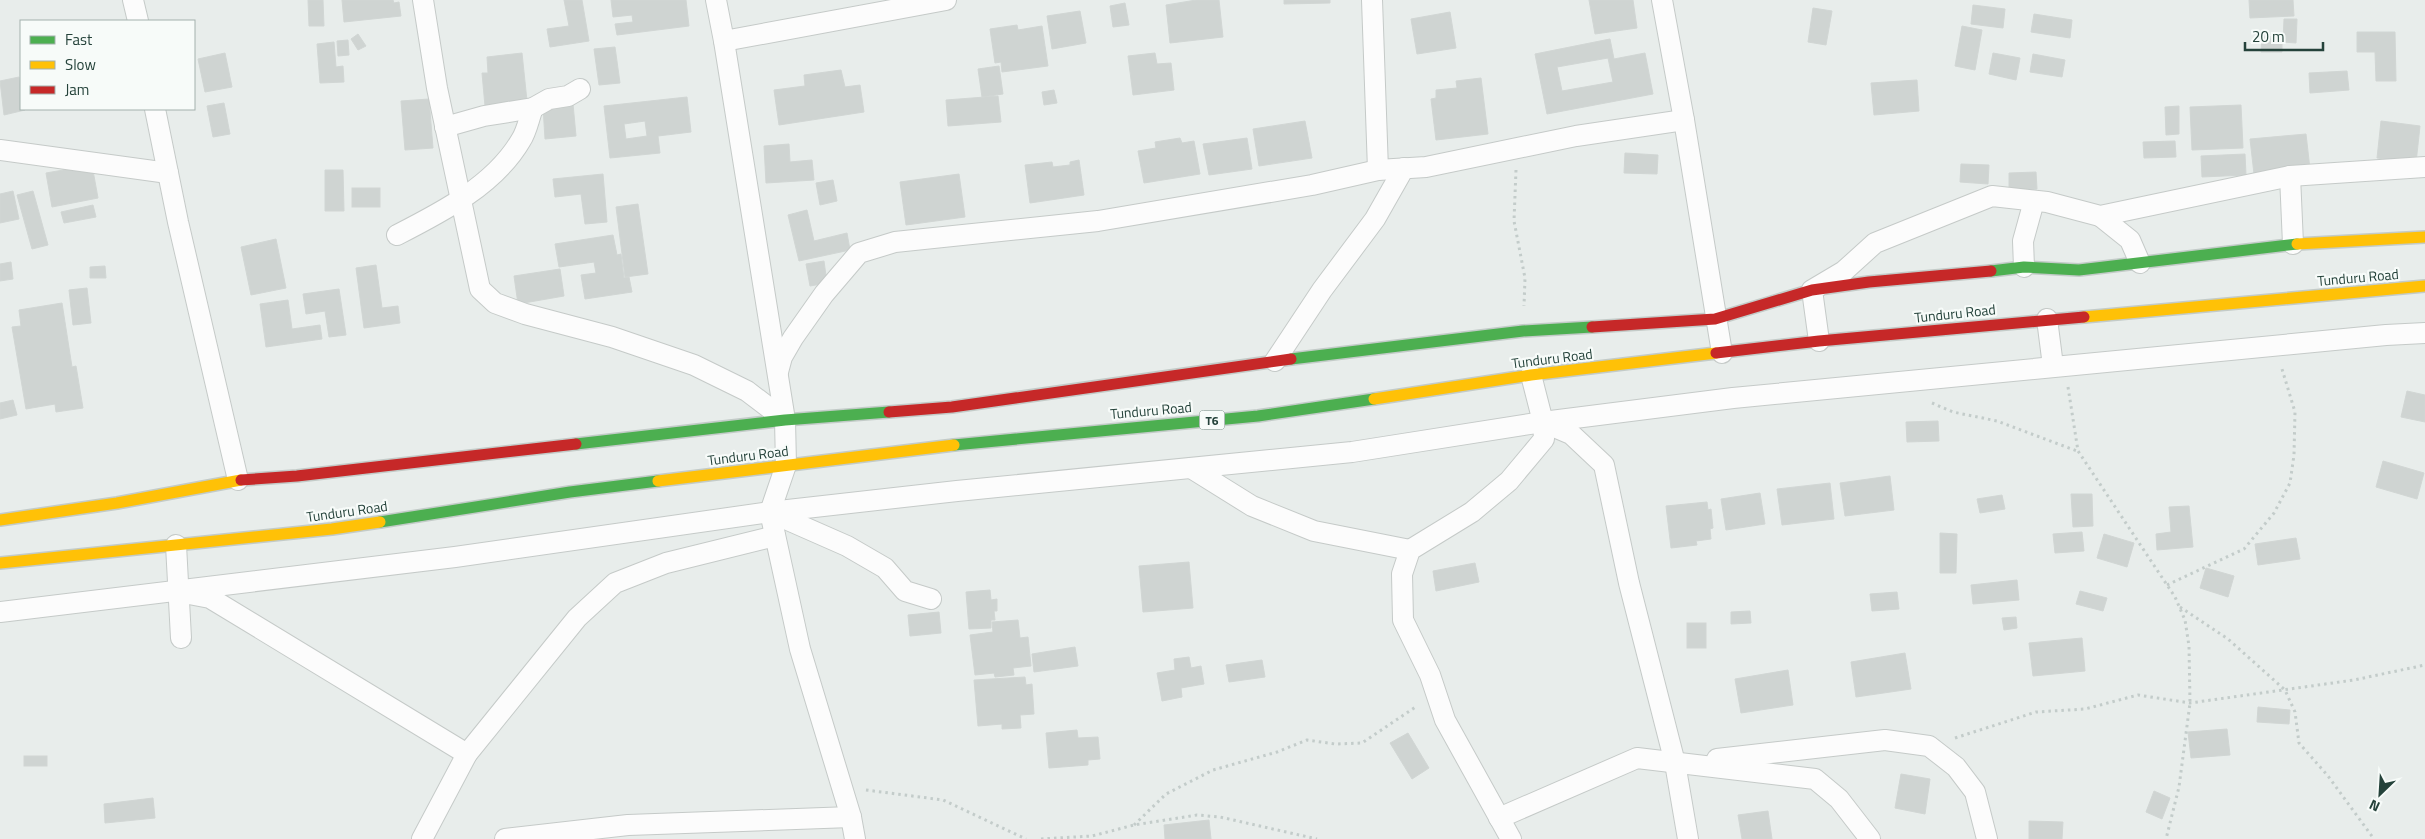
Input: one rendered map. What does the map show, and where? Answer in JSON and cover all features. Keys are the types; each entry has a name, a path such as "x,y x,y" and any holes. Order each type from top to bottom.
{"main road":[{"path":"0,520 61,512 238,480 297,476 785,420 952,407 1365,348 1523,331 1715,319 1812,290 1869,282 1944,277 2024,267 2079,270 2292,244 2425,237"},
{"name":"Tunduru Road","path":"0,562 332,529 570,492 1000,439 1258,416 1531,375 1819,341 2425,286"}],"street":[{"path":"133,0 138,20"},
{"path":"423,0 445,127 480,289 495,303 525,314 612,337 694,365 747,391 785,420"},
{"path":"716,0 785,420 786,465 770,512 800,649 852,817 855,839"},
{"path":"724,41 946,0"},
{"path":"1372,0 1378,170"},
{"path":"1662,0 1684,120 1722,353"},
{"path":"445,127 484,116 533,108 549,98 568,96 580,90"},
{"path":"397,235 461,199 507,162 522,138 533,108"},
{"path":"155,110 238,480"},
{"path":"778,372 782,357 793,338 824,294 859,253 895,242 1098,221 1312,184 1378,170 1426,167 1576,136 1684,120"},
{"path":"0,150 168,173"},
{"path":"1819,341 1812,290 1844,271 1874,243 1992,196 2034,201 2100,216 2290,176 2425,167"},
{"path":"1276,361 1322,290 1375,219 1404,168"},
{"path":"2290,176 2292,244"},
{"path":"2024,267 2023,242 2034,201"},
{"path":"2100,216 2130,240 2140,263"},
{"path":"2047,319 2058,366"},
{"path":"0,612 455,557 770,512 1352,452 1543,422 1733,398 2280,344 2425,333"},
{"path":"1511,839 1445,720 1430,674 1403,620 1402,574 1410,550 1472,512 1509,481 1544,440 1543,422 1531,375"},
{"path":"1543,422 1571,434 1604,465 1629,583 1675,763 1688,839"},
{"path":"1191,468 1252,506 1314,531 1410,550"},
{"path":"770,512 847,546 885,568 905,591 931,599"},
{"path":"422,839 467,754 577,618 615,583 666,563 775,536"},
{"path":"176,545 180,591 181,638"},
{"path":"180,591 210,598 467,754"},
{"path":"1675,763 1885,740 1929,746 1956,767 1975,792 1987,839"},
{"path":"1499,818 1637,758 1815,779 1839,799 1870,839"},
{"path":"504,839 628,825 852,817"}],"path":[{"path":"1516,148 1514,221 1525,278 1523,331"},
{"path":"2167,585 2244,549 2274,512 2290,483 2294,454 2295,412 2282,370 2280,344"},
{"path":"2058,366 2078,451 2167,585 2185,620 2189,646 2190,703 2180,787 2167,839"},
{"path":"1918,379 1924,393 1935,405 1953,412 1997,421 2078,451"},
{"path":"2179,607 2228,639 2285,690 2295,712 2299,743 2328,776 2374,839"},
{"path":"1929,746 2036,712 2085,709 2138,695 2190,703 2354,680 2425,665"},
{"path":"1134,825 1166,794 1213,770 1277,752 1307,740 1335,744 1362,743 1436,694"},
{"path":"842,787 943,800 1026,839"},
{"path":"1041,839 1092,836 1134,825 1198,815 1220,817 1317,839"}],"building":[{"path":"308,0 323,0 324,26 309,26"},
{"path":"342,0 393,0 394,3 399,2 401,16 344,22"},
{"path":"564,0 582,0 589,41 550,47 547,29 569,26"},
{"path":"611,0 686,0 689,26 617,35 615,24 633,22 632,15 613,17"},
{"path":"1196,0 1219,0 1223,37 1170,43 1166,5"},
{"path":"1284,0 1330,0 1330,3 1284,4"},
{"path":"1589,0 1633,0 1637,28 1595,34"},
{"path":"2249,0 2293,0 2294,16 2250,18"},
{"path":"1125,3 1129,25 1113,27 1110,6"},
{"path":"1973,5 2005,9 2003,28 1971,24"},
{"path":"1813,8 1832,11 1826,45 1808,42"},
{"path":"1080,11 1086,43 1052,49 1047,16"},
{"path":"1450,12 1456,48 1417,54 1411,19"},
{"path":"2034,14 2072,20 2070,38 2031,32"},
{"path":"2284,19 2297,19 2296,43 2283,42"},
{"path":"1017,25 1018,30 1042,26 1048,66 1002,72 1001,62 995,63 990,29"},
{"path":"1962,26 1982,30 1975,70 1955,66"},
{"path":"2357,32 2395,32 2396,81 2376,81 2375,52 2357,52"},
{"path":"358,34 366,46 358,50 351,39"},
{"path":"2262,36 2282,37 2282,52 2261,52"},
{"path":"1610,39 1614,59 1645,53 1653,94 1547,114 1535,54","holes":["1608,58 1613,82 1562,91 1557,67"]},
{"path":"348,40 349,55 338,56 337,41"},
{"path":"334,42 336,67 343,66 344,82 320,83 317,44"},
{"path":"615,47 620,83 599,85 594,49"},
{"path":"225,53 232,87 205,92 198,59"},
{"path":"522,53 527,101 485,106 482,73 488,73 487,57"},
{"path":"1155,53 1157,64 1171,63 1174,90 1133,95 1128,56"},
{"path":"1993,53 2020,58 2016,80 1989,74"},
{"path":"2033,54 2065,60 2062,77 2030,72"},
{"path":"999,66 1003,94 982,97 978,69"},
{"path":"841,70 845,87 860,85 864,112 779,125 774,90 805,86 804,75"},
{"path":"2347,71 2349,90 2310,93 2309,73"},
{"path":"19,77 20,110 25,110 4,115 0,81"},
{"path":"1481,78 1488,134 1436,140 1431,99 1436,98 1436,90 1457,88 1456,81"},
{"path":"1917,80 1919,111 1874,115 1871,83"},
{"path":"1054,90 1057,103 1044,105 1042,92"},
{"path":"998,96 1001,122 948,126 946,100"},
{"path":"687,97 691,132 658,136 660,153 610,158 604,106","holes":["645,121 647,136 626,139 624,124"]},
{"path":"429,99 433,148 405,150 401,101"},
{"path":"224,103 230,134 213,137 207,106"},
{"path":"573,104 576,136 545,139 543,107"},
{"path":"2241,105 2243,148 2192,150 2190,107"},
{"path":"2179,106 2179,134 2166,135 2165,107"},
{"path":"1305,121 1312,158 1259,166 1253,129"},
{"path":"2381,121 2420,126 2416,163 2377,158"},
{"path":"2306,134 2310,169 2254,174 2250,139"},
{"path":"1180,138 1182,143 1194,141 1200,174 1144,183 1138,151 1156,148 1155,142"},
{"path":"1247,138 1252,169 1209,175 1203,144"},
{"path":"2175,141 2176,157 2144,158 2143,142"},
{"path":"789,144 790,162 812,160 814,180 766,183 764,146"},
{"path":"1625,153 1658,155 1657,174 1624,173"},
{"path":"2245,154 2246,175 2202,177 2201,156"},
{"path":"1079,160 1084,195 1030,203 1025,165 1052,162 1053,167 1070,165 1070,162"},
{"path":"1961,164 1989,165 1988,184 1960,182"},
{"path":"92,165 98,198 52,207 46,173"},
{"path":"325,170 343,170 344,211 325,211"},
{"path":"2036,172 2037,189 2009,190 2009,173"},
{"path":"603,174 607,222 585,224 581,194 555,197 553,179"},
{"path":"959,174 965,217 906,225 900,182"},
{"path":"833,180 837,201 820,205 816,183"},
{"path":"352,188 380,188 380,207 352,207"},
{"path":"13,191 19,219 0,223 0,194"},
{"path":"33,191 48,245 32,249 17,195"},
{"path":"638,204 648,274 625,277 616,207"},
{"path":"93,205 96,217 64,223 61,212"},
{"path":"807,210 814,241 847,233 850,250 799,261 788,215"},
{"path":"613,235 617,255 621,254 624,278 629,277 632,292 585,299 581,275 596,273 594,262 559,267 555,244"},
{"path":"276,239 286,288 251,295 241,247"},
{"path":"824,261 827,283 810,286 806,264"},
{"path":"11,262 13,279 0,281 0,264"},
{"path":"376,265 382,308 398,306 400,323 364,328 356,268"},
{"path":"105,266 106,278 90,278 90,267"},
{"path":"560,269 564,296 518,304 514,276"},
{"path":"87,288 91,323 73,325 69,290"},
{"path":"339,289 346,335 329,337 325,311 306,314 303,294"},
{"path":"288,300 292,329 320,325 322,339 266,347 260,304"},
{"path":"62,303 72,367 76,366 83,408 56,412 55,404 26,409 12,327 21,326 19,310"},
{"path":"2407,391 2425,395 2425,422 2401,417"},
{"path":"13,400 17,415 0,419 0,403"},
{"path":"1938,421 1939,441 1907,442 1906,422"},
{"path":"2383,461 2424,473 2417,499 2376,487"},
{"path":"1890,476 1894,510 1845,516 1840,483"},
{"path":"1830,483 1834,519 1782,525 1777,489"},
{"path":"1760,493 1765,524 1726,530 1721,499"},
{"path":"2071,494 2092,494 2093,526 2073,527"},
{"path":"2002,495 2005,509 1980,513 1977,499"},
{"path":"1707,502 1708,510 1711,509 1713,528 1710,529 1711,539 1696,541 1697,545 1671,548 1666,506"},
{"path":"2189,506 2193,547 2157,550 2156,534 2171,532 2169,507"},
{"path":"2082,532 2084,551 2055,553 2053,534"},
{"path":"1940,533 1957,534 1956,573 1940,573"},
{"path":"2104,534 2134,543 2127,567 2097,558"},
{"path":"2296,538 2300,559 2258,565 2255,544"},
{"path":"1189,562 1193,608 1143,612 1139,566"},
{"path":"1475,563 1479,582 1436,591 1433,571"},
{"path":"2206,568 2234,576 2228,597 2200,588"},
{"path":"2017,580 2019,600 1973,604 1971,585"},
{"path":"990,590 991,600 997,599 997,611 994,611 995,620 991,620 991,628 969,629 966,592"},
{"path":"2080,591 2107,598 2103,611 2076,604"},
{"path":"1897,592 1899,609 1872,611 1870,594"},
{"path":"1750,611 1751,623 1731,624 1731,612"},
{"path":"939,612 941,633 910,636 908,615"},
{"path":"2016,617 2017,628 2004,630 2002,618"},
{"path":"1018,620 1020,638 1028,637 1031,666 1013,668 1014,675 995,677 994,673 975,675 970,635 993,632 992,622"},
{"path":"1687,623 1706,623 1706,648 1687,648"},
{"path":"2082,638 2085,671 2033,676 2029,643"},
{"path":"1075,647 1078,666 1034,672 1032,654"},
{"path":"1905,653 1911,689 1856,697 1851,662"},
{"path":"1189,657 1191,668 1201,666 1204,684 1181,688 1182,697 1162,701 1157,673 1175,670 1174,659"},
{"path":"1262,660 1265,677 1229,682 1226,665"},
{"path":"1788,670 1793,705 1741,713 1735,679"},
{"path":"1025,677 1026,685 1032,684 1034,714 1020,715 1021,728 1002,729 1002,724 978,726 974,680"},
{"path":"2258,707 2290,710 2289,724 2257,722"},
{"path":"2227,729 2230,755 2191,758 2188,732"},
{"path":"1077,730 1078,738 1098,737 1100,759 1088,760 1088,765 1049,768 1046,733"},
{"path":"1408,733 1429,768 1412,779 1390,743"},
{"path":"24,756 47,756 47,766 24,766"},
{"path":"1901,774 1930,779 1925,814 1895,808"},
{"path":"2154,791 2170,798 2162,819 2146,812"},
{"path":"153,798 155,818 105,823 104,804"},
{"path":"1768,811 1772,839 1742,839 1738,815"},
{"path":"1209,820 1211,839 1165,839 1164,825"},
{"path":"2029,821 2063,822 2062,839 2029,839"}],"traffic: fast":[{"path":"1991,271 2024,267 2079,270 2297,244"},
{"path":"1291,359 1523,331 1592,327"},
{"path":"954,445 1258,416 1374,399"},
{"path":"576,444 785,420 889,412"},
{"path":"380,522 570,492 658,481"}],"traffic: slow":[{"path":"2297,244 2425,237"},
{"path":"2084,317 2425,286"},
{"path":"1374,399 1531,375 1716,353"},
{"path":"658,481 954,445"},
{"path":"0,520 117,503 241,480"},
{"path":"0,563 332,529 380,522"}],"traffic: jam":[{"path":"1592,327 1715,319 1812,290 1869,282 1991,271"},
{"path":"1716,353 1819,341 2084,317"},
{"path":"889,412 952,407 1291,359"},
{"path":"241,480 297,476 576,444"}]}
